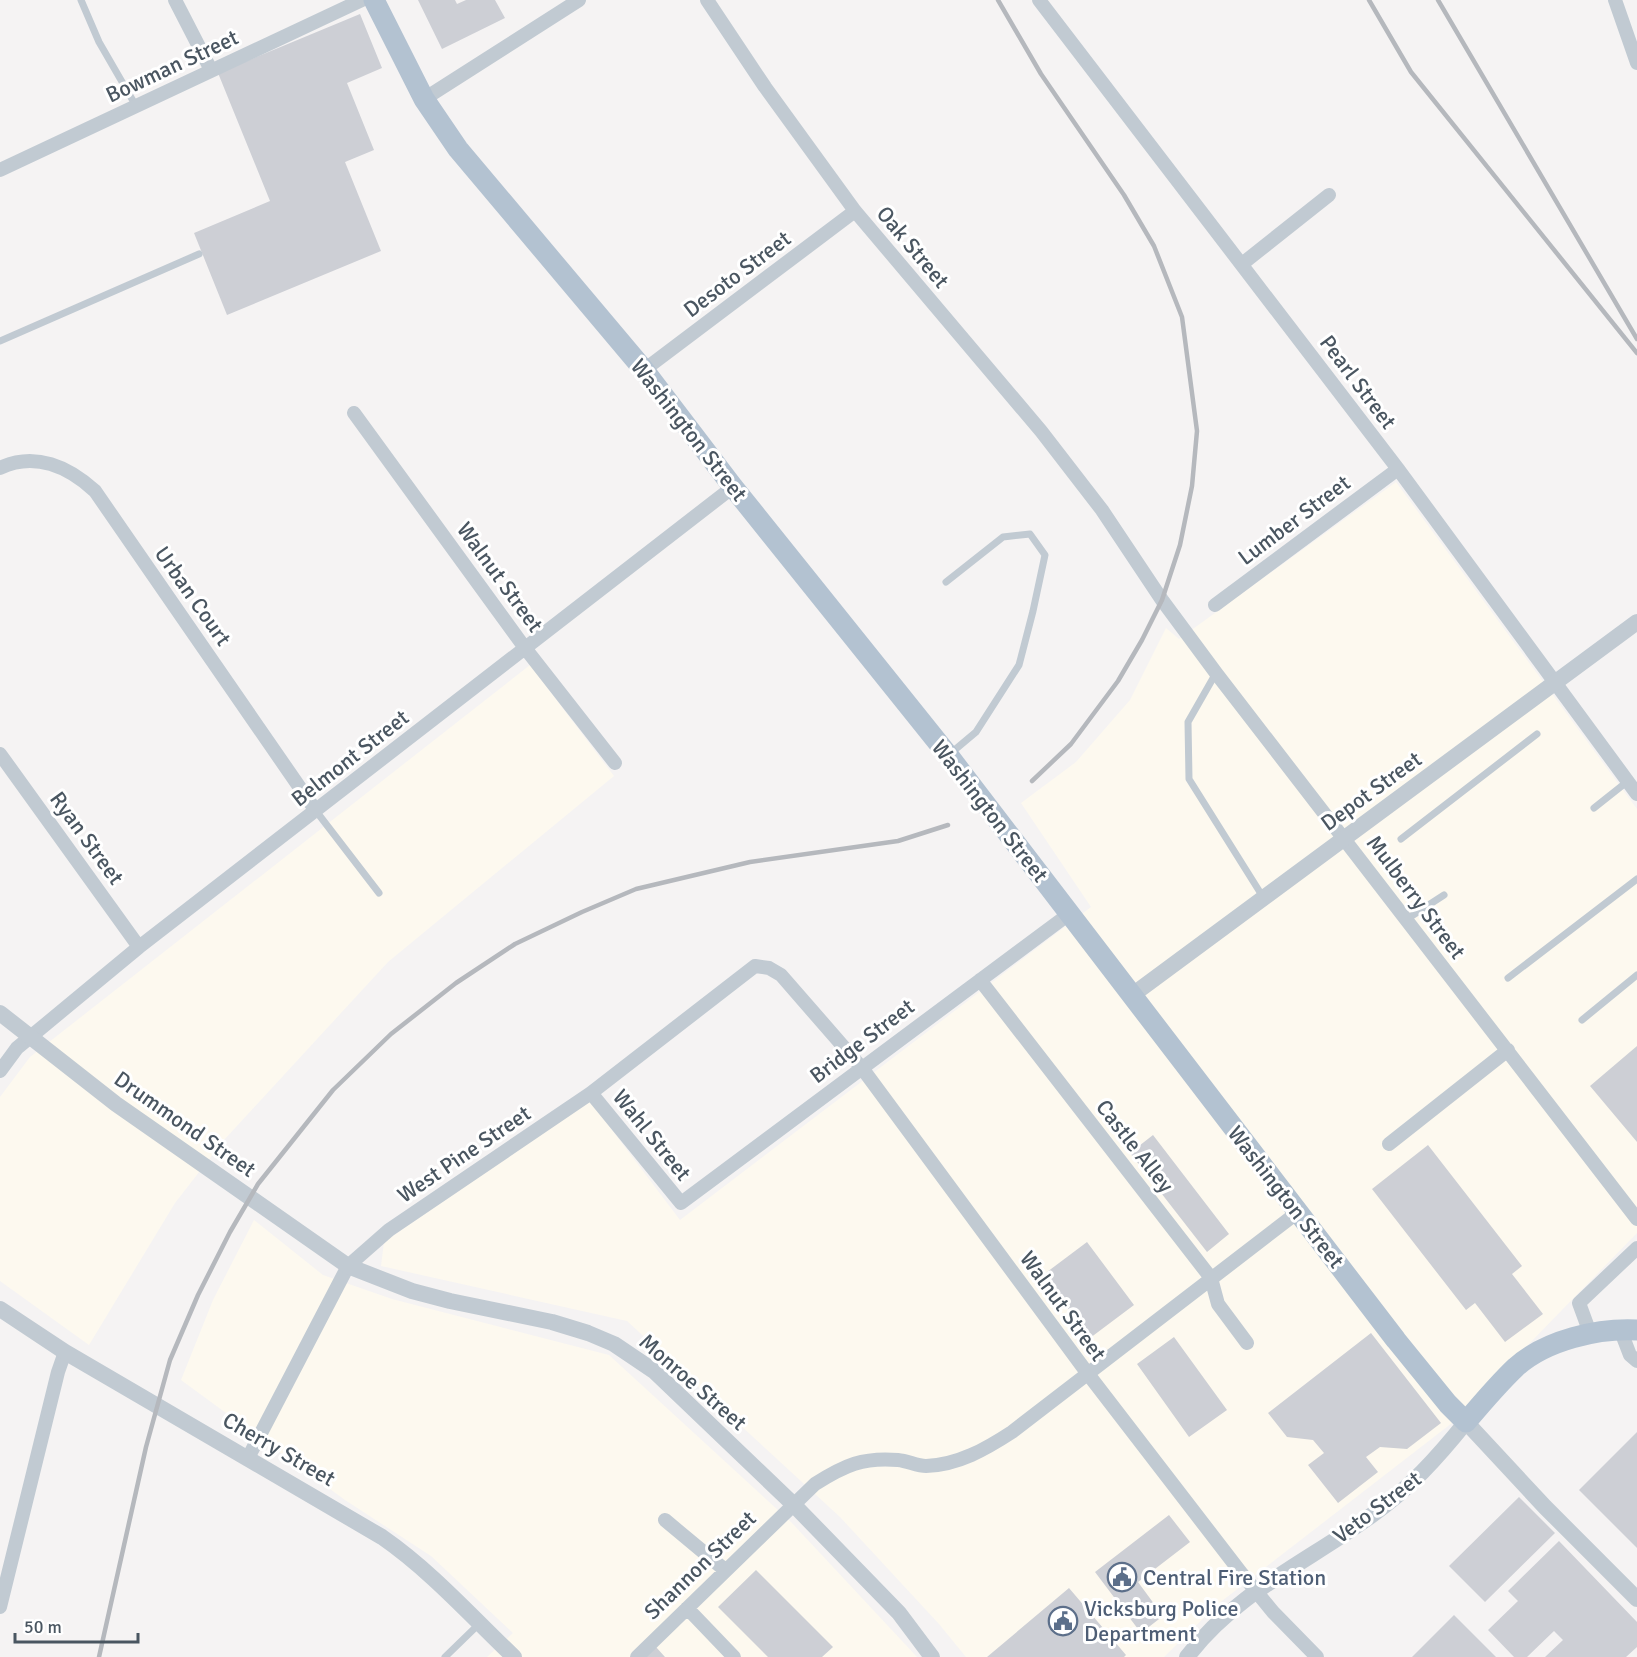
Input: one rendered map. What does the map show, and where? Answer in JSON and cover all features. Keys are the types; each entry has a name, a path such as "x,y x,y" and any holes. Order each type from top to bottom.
{"main road":[{"name":"Washington Street","path":"374,0 424,99 458,149 644,370 733,487 948,755 1396,1340 1448,1404 1466,1422"},
{"name":"Veto Street","path":"1466,1422 1518,1366 1564,1341 1590,1333 1628,1330"}],"street":[{"path":"175,0 211,70"},
{"name":"Bowman Street","path":"0,170 362,0"},
{"path":"424,99 579,0"},
{"name":"Oak Street","path":"707,0 765,87 855,211 1041,431 1102,510"},
{"name":"Pearl Street","path":"1038,0 1398,469 1637,794"},
{"path":"1615,0 1637,63"},
{"path":"1242,264 1329,195"},
{"name":"Desoto Street","path":"644,370 855,211"},
{"name":"Walnut Street","path":"354,413 525,648 615,763"},
{"name":"Urban Court","path":"0,468 12,462 31,460 53,463 81,478 95,491 316,811"},
{"name":"Lumber Street","path":"1215,605 1398,469"},
{"name":"Belmont Street","path":"0,1071 17,1048 140,947 733,487"},
{"name":"Mulberry Street","path":"1102,510 1162,600 1216,673 1637,1219"},
{"name":"Depot Street","path":"1131,996 1637,622"},
{"name":"Ryan Street","path":"0,754 140,947"},
{"name":"Bridge Street","path":"681,1203 1069,914"},
{"name":"West Pine Street","path":"248,1458 348,1266 389,1230 591,1093 755,966 769,968 781,975"},
{"name":"Walnut Street","path":"781,975 862,1068 1088,1374 1256,1591 1317,1657"},
{"name":"Castle Alley","path":"980,980 1210,1278 1218,1304 1247,1343"},
{"name":"Drummond Street","path":"0,1013 116,1104 348,1266"},
{"path":"1389,1144 1508,1050"},
{"name":"Wahl Street","path":"591,1093 681,1203"},
{"name":"Shannon Street","path":"637,1657 815,1484 837,1470 860,1461 901,1460 924,1466 965,1458 989,1446 1012,1432 1298,1212"},
{"path":"1590,1333 1580,1303 1637,1248"},
{"name":"Monroe Street","path":"348,1266 412,1291 552,1322 614,1344 654,1371 793,1504 899,1613 926,1655"},
{"name":"Cherry Street","path":"0,1309 65,1352 353,1518 404,1552 514,1657"},
{"path":"1628,1330 1630,1355 1637,1361"},
{"path":"0,1607 55,1383 65,1352"},
{"name":"Veto Street","path":"1187,1657 1223,1617 1256,1591 1398,1496 1422,1474 1466,1422"},
{"name":"Washington Street","path":"1466,1422 1545,1507 1637,1599"},
{"path":"665,1520 725,1570"},
{"path":"687,1608 734,1657"}],"lane":[{"path":"81,0 99,42 136,106"},
{"path":"0,341 200,254"},
{"path":"946,582 1003,537 1030,534 1045,555 1019,665 976,732 948,755"},
{"path":"1216,673 1188,722 1189,779 1264,898"},
{"path":"1401,839 1538,734"},
{"path":"1594,808 1628,781"},
{"path":"316,811 380,893"},
{"path":"1508,978 1637,879"},
{"path":"1407,920 1444,895"},
{"path":"1582,1020 1637,975"},
{"path":"445,1657 479,1624"}],"shaded area":[{"path":"1396,482 1637,809 1637,1233 1452,1423 1218,1604 1164,1657 966,1657 939,1624 840,1517 627,1321 381,1266 384,1242 590,1101 680,1220 1091,907 1021,803 1076,762 1130,700 1166,628 1179,639"},
{"path":"530,665 614,776 388,962 224,1140 175,1203 89,1345 0,1281 0,1097 30,1057"},
{"path":"254,1220 323,1275 392,1299 609,1355 791,1522 917,1657 487,1657 513,1633 431,1556 345,1500 181,1380 213,1300"}],"building":[{"path":"418,0 455,0 457,4 466,0 495,0 505,18 442,49"},
{"path":"360,14 382,68 347,83 374,150 345,162 381,251 227,315 194,233 270,201 218,73"},
{"path":"1637,1046 1637,1142 1590,1086"},
{"path":"1153,1135 1229,1234 1207,1252 1130,1153"},
{"path":"1428,1145 1522,1266 1512,1274 1543,1314 1505,1342 1475,1303 1466,1310 1372,1189"},
{"path":"1087,1242 1134,1305 1090,1338 1043,1275"},
{"path":"1371,1333 1441,1423 1407,1449 1380,1447 1366,1457 1378,1472 1338,1503 1308,1465 1324,1453 1313,1440 1287,1437 1268,1413"},
{"path":"1174,1337 1227,1410 1189,1437 1137,1364"},
{"path":"1637,1432 1637,1548 1579,1490"},
{"path":"1519,1497 1555,1533 1485,1602 1449,1566"},
{"name":"Central Fire Station","path":"1169,1515 1190,1542 1138,1582 1163,1616 1141,1633 1095,1572"},
{"path":"1559,1541 1637,1622 1637,1647 1626,1657 1545,1657 1563,1640 1554,1631 1527,1657 1514,1657 1488,1630 1518,1601 1508,1591"},
{"path":"756,1570 833,1647 822,1657 768,1657 718,1607"},
{"name":"Vicksburg Police Department","path":"1069,1588 1126,1655 1124,1657 987,1657"},
{"path":"1454,1615 1496,1657 1412,1657"},
{"path":"656,1647 665,1657 646,1657"}],"railway":[{"path":"998,0 1041,74 1124,195 1154,246 1182,317 1197,431 1192,486 1180,545 1162,600 1118,681 1071,744 1032,781"},
{"path":"1369,0 1411,72 1637,353"},
{"path":"1438,0 1637,339"},
{"path":"99,1657 146,1447 170,1360 198,1295 230,1232 258,1184 333,1090 391,1034 456,983 515,944 582,912 636,889 750,862 898,841 948,825"}],"place":[{"name":"Central Fire Station","path":"1122,1577"},
{"name":"Vicksburg Police Department","path":"1063,1621"}]}
